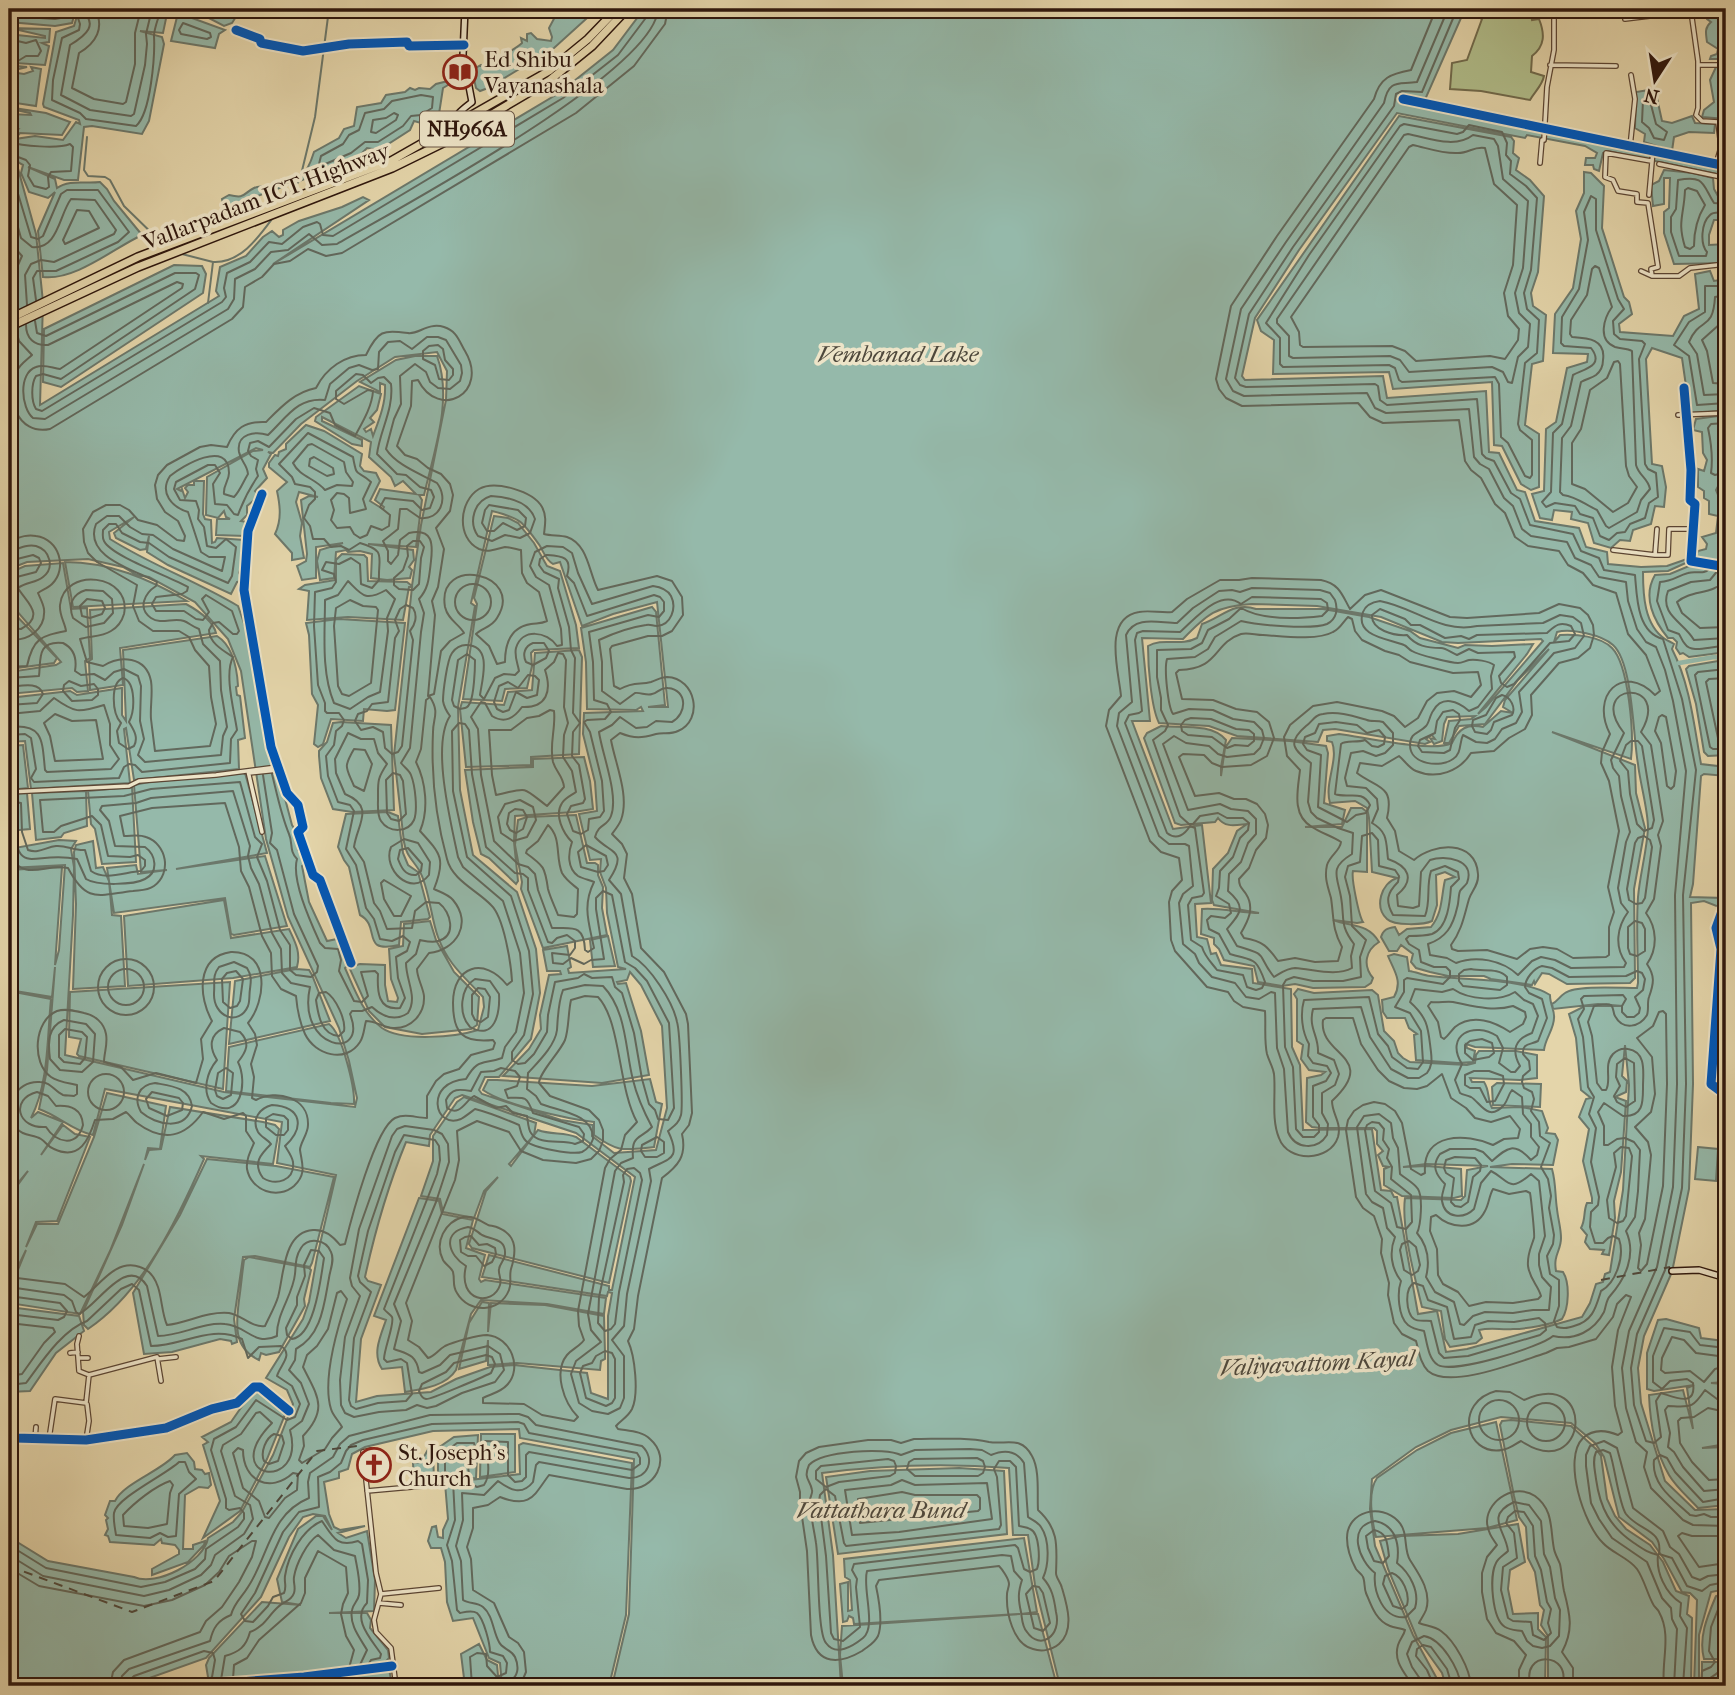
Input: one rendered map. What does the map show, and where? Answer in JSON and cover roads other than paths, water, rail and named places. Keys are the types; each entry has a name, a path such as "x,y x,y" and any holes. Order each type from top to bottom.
{"highway":[{"name":"Vallarpadam ICT Highway","path":"9,319 160,253 391,161 549,71 589,38 617,9"},
{"name":"Vallarpadam ICT Highway","path":"253,218 283,210 392,169 445,142 550,80 592,46 627,9"},
{"name":"Vallarpadam ICT Highway","path":"9,327 55,300"}],"street":[{"path":"452,127 453,120 471,102 465,72 465,9"},
{"path":"1540,163 1542,140 1546,130 1550,65 1554,50 1554,9"},
{"path":"1626,9 1625,19 1691,11 1698,65 1696,115 1702,121 1718,122 1721,147 1716,164"},
{"path":"236,30 260,39 264,44 303,51 326,46 407,41 409,46 464,45"},
{"path":"1550,65 1616,66"},
{"path":"1698,65 1726,65"},
{"path":"1630,75 1635,99 1630,147"},
{"path":"1403,99 1726,166"},
{"path":"1649,195 1653,151"},
{"path":"1651,162 1606,153 1605,177 1613,180 1618,191 1637,194 1637,202 1648,203 1658,267 1651,269 1653,276"},
{"path":"1659,164 1726,178"},
{"path":"1641,271 1653,276 1679,276 1690,268 1726,264"},
{"path":"1684,388 1688,414 1690,500 1695,504 1691,561 1726,567"},
{"path":"1678,415 1726,413"},
{"path":"262,494 248,531 244,590 271,747 286,793 298,805 303,825 299,832 313,875 320,880 351,963"},
{"path":"1655,555 1657,529"},
{"path":"1613,550 1668,555 1670,529 1695,529"},
{"path":"9,792 129,786 139,781 278,768"},
{"path":"249,772 262,832"},
{"path":"1726,900 1716,928 1721,949 1711,1084 1726,1095"},
{"path":"1719,975 1726,975"},
{"path":"1715,1034 1726,1034"},
{"path":"1726,1118 1723,1143 1726,1147"},
{"path":"1672,1271 1699,1270 1726,1278"},
{"path":"79,1336 80,1373 89,1375 142,1360 176,1357"},
{"path":"70,1353 78,1352"},
{"path":"79,1358 88,1358"},
{"path":"158,1359 161,1381"},
{"path":"86,1440 89,1421 86,1388 89,1375"},
{"path":"10,1437 86,1440 166,1428 212,1409 237,1403 254,1387 260,1387 289,1411"},
{"path":"49,1439 55,1399 80,1403 86,1401"},
{"path":"35,1439 36,1427"},
{"path":"370,1450 363,1452 363,1458 376,1573 381,1592 374,1620 376,1632 391,1648 396,1686"},
{"path":"367,1491 435,1485"},
{"path":"381,1592 422,1586"},
{"path":"381,1592 439,1588"},
{"path":"379,1603 401,1605"},
{"path":"187,1686 304,1677 392,1666"}],"water":[{"path":"9,9 76,9 72,23 55,26 9,22"},
{"path":"79,9 168,9 163,33 140,31 162,37 164,44 149,121 142,134 84,127 78,180 64,180 28,167 55,179 57,188 72,183 100,182 142,235 81,269 55,277 43,277 38,231 55,192 48,198 29,192 21,173 23,165 12,153 10,144 9,135 18,129 11,128 9,123 14,120 11,114 31,115 14,108 46,113 70,122 62,135 20,133 15,139 35,136 63,140 76,122 80,124 79,120 44,107 43,104 56,32 74,26"},
{"path":"179,9 241,9 232,23 224,26 207,17 181,11 181,14 225,30 219,34 215,48 171,41"},
{"path":"563,9 597,9 554,48 488,88 480,91 476,88 472,70 481,65 485,68 522,43 521,38 527,41 527,34 551,41 549,28 557,13"},
{"name":"Vembanad Lake","path":"644,9 1465,9 1424,102 1402,98 1401,102 1726,169 1726,176 1608,151 1603,153 1599,171 1594,169 1593,165 1585,165 1586,158 1595,158 1597,153 1585,146 1527,135 1525,138 1397,113 1299,250 1255,318 1242,376 1245,380 1383,376 1387,398 1486,391 1489,452 1499,453 1517,490 1525,492 1535,521 1579,528 1586,547 1607,552 1608,564 1667,566 1690,558 1690,561 1668,571 1643,572 1644,599 1653,626 1674,644 1672,649 1687,690 1701,764 1726,767 1726,776 1701,776 1690,897 1724,898 1722,906 1719,907 1704,901 1691,903 1693,1084 1689,1189 1672,1272 1644,1336 1638,1368 1641,1403 1665,1481 1695,1510 1726,1509 1726,1589 1711,1592 1699,1635 1699,1686 1694,1686 1697,1600 1690,1593 1682,1592 1652,1542 1619,1517 1604,1457 1595,1443 1571,1423 1501,1417 1451,1430 1416,1447 1372,1479 1370,1509 1375,1546 1413,1635 1441,1686 1060,1686 1035,1585 1028,1535 1013,1535 1009,1468 939,1465 822,1473 833,1555 841,1686 612,1686 629,1614 634,1459 520,1438 519,1429 433,1431 365,1447 352,1454 348,1469 339,1472 339,1478 324,1482 334,1527 340,1530 365,1526 338,1533 346,1538 367,1531 375,1580 374,1611 329,1613 367,1613 371,1620 370,1628 388,1650 389,1658 383,1665 314,1675 209,1683 206,1665 209,1658 262,1602 301,1605 282,1602 277,1579 298,1529 316,1516 323,1516 332,1530 325,1516 313,1514 303,1517 289,1537 261,1597 206,1658 127,1686 9,1686 9,1537 48,1561 143,1579 154,1578 189,1564 205,1547 208,1538 233,1522 242,1512 273,1455 293,1404 287,1390 266,1378 303,1319 309,1302 336,1175 277,1163 282,1122 105,1089 93,1135 39,1109 47,1070 55,967 52,997 9,990 9,870 62,867 55,965 59,950 65,865 9,868 9,849 59,840 76,841 71,849 74,867 73,915 65,1055 224,1092 355,1107 357,1098 339,1028 288,917 266,839 241,671 228,639 195,602 149,577 137,575 123,567 88,559 27,562 9,569 9,152 17,165 36,234 43,302 40,405 219,296 216,291 220,267 246,256 272,231 279,237 283,235 283,230 299,221 363,197 369,200 273,264 559,93 613,50","holes":["437,352 447,371 446,400 421,525 412,586 407,582 368,581 367,558 364,555 342,554 336,560 336,580 305,585 299,589 309,591 307,620 348,617 403,620 409,587 412,587 394,755 404,842 428,893 442,947 458,970 483,997 484,1007 478,1030 457,1035 415,1037 382,1028 364,1008 352,984 345,968 349,964 342,938 327,941 309,902 302,866 307,863 305,855 298,850 297,833 292,825 278,772 267,746 255,662 238,606 110,539 109,532 134,517 114,533 116,538 140,550 146,549 149,536 147,552 168,565 231,594 237,582 244,581 239,573 243,562 244,540 217,538 212,543 211,520 205,519 203,514 204,481 194,481 194,485 188,485 185,488 188,492 185,498 182,489 177,489 256,448 263,450 253,451 207,477 206,515 218,518 224,511 230,519 217,519 216,535 245,536 247,522 241,521 247,515 247,506 259,496 255,491 267,478 263,469 271,454 268,452 273,453 301,424 357,381 395,357","492,511 520,522 549,560 553,564 560,562 582,626 657,602 668,707 648,707 665,705 656,612 652,607 581,628 586,662 587,709 636,710 641,707 643,711 584,713 583,734 595,782 597,811 579,814 590,860 601,859 600,872 606,888 607,913 618,967 626,969 569,973 568,969 571,967 567,946 543,950 547,971 560,971 561,974 549,975 540,1015 541,1029 529,1049 503,1076 602,1083 649,1075 641,1031 626,983 617,982 627,980 630,972 641,985 662,1026 667,1108 656,1150 614,1153 592,1136 593,1125 561,1120 482,1094 479,1090 485,1077 499,1077 531,1039 540,993 536,949 517,892 473,855 460,790 458,707 475,606 471,603","1252,604 1317,606 1381,617 1442,642 1543,641 1478,714 1533,644 1465,645 1458,648 1420,638 1410,631 1369,617 1323,609 1241,607 1202,624 1197,638 1191,641 1160,642 1148,646 1152,697 1159,723 1209,726 1237,736 1318,742 1323,730 1335,729 1425,744 1430,742 1426,739 1432,735 1435,739 1430,738 1434,744 1442,741 1447,717 1475,716 1471,719 1449,721 1444,743 1449,743 1459,726 1485,724 1518,680 1549,649 1505,700 1503,707 1513,713 1501,711 1483,727 1464,728 1452,743 1429,746 1339,734 1327,736 1327,741 1332,742 1334,749 1329,788 1330,803 1355,801 1367,808 1372,872 1397,878 1387,885 1381,896 1381,908 1387,919 1409,924 1432,921 1437,905 1436,875 1445,872 1455,877 1445,880 1440,910 1431,927 1407,929 1399,935 1395,927 1392,927 1384,931 1381,937 1389,951 1397,951 1401,945 1413,954 1411,962 1416,968 1448,976 1484,976 1532,985 1542,973 1567,984 1630,983 1635,978 1634,889 1645,828 1636,793 1635,765 1552,732 1631,759 1629,701 1618,657 1607,644 1588,637 1560,635 1554,642 1557,632 1578,632 1608,641 1620,654 1628,683 1648,821 1638,897 1638,983 1637,988 1571,990 1552,1004 1553,1009 1598,1004 1623,1006 1585,1006 1569,1014 1576,1038 1581,1090 1591,1098 1586,1099 1579,1117 1589,1129 1583,1161 1592,1198 1592,1203 1587,1203 1581,1228 1587,1235 1585,1242 1590,1249 1604,1250 1602,1254 1609,1255 1615,1218 1614,1201 1621,1172 1626,1101 1615,1097 1626,1092 1627,1081 1622,1076 1625,1045 1629,1085 1623,1190 1610,1272 1605,1274 1603,1282 1596,1284 1582,1317 1467,1349 1446,1352 1437,1311 1418,1314 1397,1197 1394,1197 1391,1191 1381,1190 1372,1129 1303,1130 1300,1065 1292,1047 1291,989 1253,983 1252,969 1221,965 1216,953 1211,954 1207,939 1197,937 1195,904 1211,903 1202,825 1173,829 1132,721 1150,721 1142,638 1183,639 1213,613 1229,607","462,1095 576,1133 635,1177 612,1290 609,1290 609,1286 489,1255 482,1277 607,1296 608,1292 612,1293 608,1316 608,1399 591,1393 587,1373 514,1365 490,1367 456,1379 431,1392 377,1396 356,1402 361,1339 381,1285 368,1281 365,1277 388,1192 406,1142 429,1146 430,1135 455,1098"]},
{"path":"1702,9 1726,9 1726,59 1710,59 1717,54 1718,49 1707,42 1706,29 1711,22"},
{"path":"10,28 50,29 49,42 42,43 49,46 45,65 16,63 17,66 27,67 19,69 9,66 9,32 45,38"},
{"path":"31,67 41,69 36,106 9,102 10,72 24,74 33,71"},
{"path":"1716,67 1726,67 1726,119 1702,117 1704,110 1714,102 1710,80"},
{"path":"460,78 443,88 439,114 428,117 429,119 421,123 414,121 410,130 379,150 367,148 353,162 349,160 327,171 224,208 222,199 229,195 241,196 256,187 288,184 300,178 308,168 314,152 339,138 344,129 354,126 357,107 381,103 386,95 405,92 410,88 430,89 436,84"},
{"path":"1655,89 1662,121 1672,123 1692,116 1695,123 1715,124 1714,133 1689,132 1674,137 1672,151 1644,142 1645,134 1635,128 1636,92"},
{"path":"1399,116 1511,137 1514,141 1513,153 1519,158 1516,170 1530,180 1544,196 1538,272 1531,293 1533,306 1546,315 1543,361 1532,364 1525,425 1539,434 1539,487 1531,490 1521,484 1502,446 1494,445 1492,382 1393,389 1389,372 1273,374 1274,340 1261,331 1257,320"},
{"path":"1664,170 1713,178 1714,189 1719,198 1726,197 1726,220 1714,220 1709,245 1726,244 1726,263 1674,264 1664,233 1664,212 1669,208 1670,178 1664,178 1664,204 1653,206 1651,185 1659,181"},
{"path":"1584,172 1591,173 1604,186 1602,228 1632,314 1619,324 1620,332 1673,336 1684,316 1699,309 1695,274 1710,271 1714,281 1726,279 1726,410 1690,414 1682,358 1652,348 1646,359 1652,464 1662,466 1666,487 1664,507 1655,506 1651,524 1633,530 1630,541 1620,540 1611,548 1594,543 1588,523 1571,519 1572,512 1554,510 1552,520 1540,518 1532,494 1544,491 1546,429 1556,422 1567,368 1587,362 1588,354 1553,353 1555,314 1573,288 1581,239 1576,211 1584,193"},
{"path":"174,265 202,266 206,274 203,293 61,387 43,382 44,329"},
{"path":"415,356 437,356 443,390 437,443 424,495 419,495 422,500 416,547 368,544 413,550 414,560 409,567 412,570 410,578 371,578 372,554 346,550 336,552 334,578 320,580 317,561 320,550 343,543 316,547 316,578 302,580 297,566 306,561 307,554 301,500 309,496 318,497 299,492 296,502 302,523 300,536 304,558 292,560 292,553 275,534 280,512 277,491 287,482 269,467 269,463 275,455 278,456 279,452 286,449 286,444 306,425 324,431 362,454 360,466 364,471 376,473 380,481 370,501 383,509 375,500 380,489 416,494 403,481 395,486 391,477 369,457 371,442 322,417 322,421 362,440 362,446 352,444 315,421 316,417 359,386 381,394 377,410 370,418 374,422 364,429 366,432 371,429 373,436 380,418 385,385 380,383 380,392 360,382 396,360"},
{"path":"1726,416 1726,479 1722,479 1716,490 1723,507 1726,508 1726,565 1694,561 1698,551 1706,549 1707,544 1702,537 1716,533 1718,516 1709,514 1709,501 1704,498 1704,491 1698,487 1698,469 1704,471 1707,460 1703,453 1702,432 1693,430 1696,419"},
{"path":"494,516 518,523 547,566 560,571 576,625 579,648 534,650 531,653 532,666 527,688 505,689 502,701 463,699 477,604 474,598"},
{"path":"65,562 98,565 129,573 187,601 73,607"},
{"path":"63,563 71,609 87,608 90,658 85,661 88,691 77,692 72,688 9,694 9,672 61,662 9,602 9,573 25,566"},
{"path":"1689,566 1726,569 1726,654 1689,657 1680,654 1676,648 1677,642 1668,638 1654,616 1650,592 1655,575 1670,574"},
{"path":"186,604 208,620 216,633 120,648 123,685 90,690 90,610"},
{"path":"9,608 57,658 54,663 9,669"},
{"path":"339,619 405,623 395,710 364,709 363,721 331,719 323,744 318,747 314,744 318,705 312,694 306,623"},
{"path":"217,636 230,651 237,672 236,687 237,695 240,696 245,738 238,740 239,769 134,780 126,728 130,783 31,789 25,741 9,742 9,698 70,691 77,695 122,688 122,715 126,721 123,650"},
{"path":"579,650 582,657 579,754 531,757 531,765 466,767 460,709 462,702 504,705 508,692 532,690 535,653"},
{"path":"1718,661 1726,663 1726,755 1708,756 1704,752 1696,704 1686,669 1689,666"},
{"path":"333,723 391,725 394,810 352,812 333,809 321,778 319,751 327,742"},
{"path":"1161,726 1205,729 1226,740 1221,776 1225,748 1232,738 1326,746 1328,753 1324,803 1345,810 1342,824 1305,827 1342,827 1351,808 1362,808 1367,812 1367,872 1353,871 1363,922 1333,920 1365,929 1379,942 1368,953 1367,958 1367,968 1373,978 1371,983 1365,987 1313,988 1258,982 1254,966 1224,960 1214,944 1214,938 1201,934 1202,909 1259,913 1214,905 1212,900 1213,869 1228,853 1237,831 1247,824 1227,825 1218,818 1215,822 1181,825 1175,823 1144,738 1147,733"},
{"path":"23,745 28,788 9,790 9,746"},
{"path":"584,757 593,809 515,816 516,884 489,858 481,854 465,770 533,767 533,759"},
{"path":"245,773 267,853 176,869 265,856 287,926 231,934 225,898 114,913 107,868 136,865 138,874 167,870 141,872 134,785"},
{"path":"132,787 136,862 102,864 95,829 91,824 88,791"},
{"path":"86,791 87,826 64,833 61,837 36,840 32,793"},
{"path":"27,793 30,829 9,831 9,794"},
{"path":"388,812 398,816 403,853 408,865 418,872 430,917 401,922 399,945 387,947 375,943 370,926 360,915 349,867 338,847 346,814"},
{"path":"576,815 587,863 598,865 598,875 603,887 602,908 607,935 543,948 521,889 515,845 518,820 527,817"},
{"path":"93,841 96,868 103,867 109,881 112,915 121,916 125,986 73,989 76,904 74,852 76,845"},
{"path":"224,900 231,938 289,929 298,952 297,967 233,978 128,986 124,916"},
{"path":"430,921 436,940 454,972 479,997 477,1025 471,1029 422,1034 385,1027 369,1011 349,967 360,964 385,965 388,1001 397,1002 391,979 389,949 403,946 404,924"},
{"path":"608,936 615,966 593,967 590,940"},
{"path":"1394,954 1407,957 1409,971 1430,976 1525,985 1550,995 1554,1022 1544,1050 1475,1047 1466,1044 1467,1048 1475,1051 1473,1062 1416,1060 1414,1035 1417,1034 1409,1028 1405,1018 1387,1018 1383,1012 1382,1000 1394,997 1398,986 1397,976 1388,956"},
{"path":"296,969 309,970 330,1021 229,1044 235,981"},
{"path":"230,982 223,1089 79,1056 77,1054 81,1039 69,1037 70,992"},
{"path":"1298,989 1314,993 1372,990 1378,995 1384,1031 1394,1041 1398,1053 1410,1062 1467,1065 1475,1063 1479,1051 1516,1051 1537,1055 1537,1078 1470,1078 1472,1082 1484,1082 1492,1108 1521,1107 1542,1111 1548,1128 1546,1133 1555,1134 1558,1140 1553,1165 1512,1164 1490,1167 1552,1169 1561,1234 1556,1271 1563,1272 1568,1289 1562,1319 1531,1327 1479,1330 1482,1338 1476,1343 1450,1347 1445,1339 1441,1311 1422,1307 1407,1238 1405,1198 1461,1200 1465,1196 1467,1170 1488,1166 1426,1164 1403,1167 1461,1169 1462,1196 1402,1196 1384,1185 1384,1169 1389,1167 1383,1166 1378,1155 1383,1151 1377,1144 1377,1131 1374,1128 1320,1128 1312,1127 1306,1122 1307,1078 1325,1072 1309,1070 1301,1059 1303,1045 1297,1041 1297,999 1294,994"},
{"path":"9,991 51,999 44,1075 31,1118 38,1112 63,1122 41,1155 63,1125 75,1134 90,1137 57,1221 36,1222 26,1247 37,1224 58,1224 94,1137 107,1093 166,1106 160,1149 148,1148 145,1160 149,1150 161,1149 170,1107 263,1122 279,1129 273,1164 201,1156 204,1159 194,1182 157,1253 126,1295 88,1329 84,1325 83,1312 122,1225 144,1164 110,1251 80,1314 9,1303 9,1292 26,1250 9,1285 9,1197 28,1171 9,1194 9,1136 17,1136 9,1135 9,1073 15,1074 9,1072"},
{"path":"329,1024 339,1038 347,1061 354,1104 226,1091 229,1047"},
{"path":"650,1079 656,1102 662,1104 654,1147 635,1149 622,1149 603,1141 594,1135 594,1122 520,1106 483,1090 488,1080 592,1086"},
{"path":"1497,1083 1541,1084 1540,1107 1493,1105 1492,1087"},
{"path":"464,1097 536,1123 534,1135 509,1164 511,1166 538,1130 576,1137 630,1177 609,1283 472,1248 469,1244 486,1191 498,1177 484,1191 474,1218 443,1212 440,1199 421,1196 433,1161 433,1136 457,1102"},
{"path":"1698,1147 1718,1149 1716,1181 1695,1179"},
{"path":"207,1159 276,1166 334,1177 312,1263 310,1267 255,1256 243,1257 234,1319 237,1342 232,1344 231,1341 220,1339 172,1352 144,1354 133,1293 180,1215"},
{"path":"419,1198 439,1201 442,1214 473,1220 466,1248 485,1255 479,1279 481,1282 485,1280 606,1298 604,1314 547,1304 481,1300 471,1314 456,1370 452,1375 433,1386 405,1392 402,1367 382,1369 379,1363 378,1345 386,1320 374,1316"},
{"path":"249,1257 311,1270 304,1299 305,1306 279,1352 266,1355 261,1353 259,1360 244,1349 237,1326 244,1260"},
{"path":"482,1302 489,1303 488,1332 491,1303 545,1305 604,1316 605,1359 601,1361 600,1370 517,1363 488,1365 488,1340 486,1361 459,1369 469,1323"},
{"path":"9,1307 79,1316 84,1331 56,1353 30,1391 9,1392"},
{"path":"1666,1319 1699,1328 1701,1338 1724,1341 1726,1345 1726,1382 1711,1383 1723,1384 1726,1401 1726,1444 1702,1448 1726,1447 1726,1505 1698,1508 1672,1479 1657,1446 1649,1395 1683,1390 1693,1429 1687,1388 1694,1385 1654,1391 1647,1389 1647,1353 1658,1320"},
{"path":"254,1389 286,1412 267,1459 240,1511 203,1538 220,1501 203,1445 208,1442 202,1437 231,1422"},
{"path":"1502,1421 1571,1426 1601,1456 1607,1499 1615,1516 1626,1529 1650,1545 1663,1562 1676,1591 1689,1596 1687,1614 1692,1618 1691,1686 1548,1686 1548,1636 1541,1625 1544,1610 1540,1605 1535,1572 1528,1558 1526,1527 1519,1517 1500,1425"},
{"path":"1496,1422 1517,1520 1487,1528 1376,1537 1371,1499 1377,1478 1417,1450 1451,1433"},
{"path":"481,1434 515,1434 515,1472 480,1477"},
{"path":"478,1435 476,1478 438,1481 438,1448 454,1437"},
{"path":"523,1443 632,1463 626,1615 609,1686 502,1686 500,1663 489,1658 473,1618 453,1621 447,1602 445,1562 441,1548 431,1548 428,1541 432,1527 436,1526 438,1537 443,1538 448,1519 445,1483 520,1474 519,1445"},
{"path":"430,1446 433,1449 434,1482 414,1483 413,1463 421,1462"},
{"path":"187,1453 194,1462 195,1469 209,1473 211,1485 208,1488 199,1487 185,1495 183,1549 193,1549 193,1545 205,1541 204,1545 188,1562 152,1575 152,1569 179,1554 179,1550 175,1545 162,1543 161,1539 154,1545 110,1542 105,1535 108,1518 105,1515 110,1501 115,1501 126,1488 175,1455"},
{"name":"Vattathara Bund","path":"959,1468 1004,1471 1007,1534 838,1554 826,1477 870,1471"},
{"path":"1518,1524 1525,1562 1510,1570 1508,1589 1513,1614 1538,1613 1538,1629 1546,1637 1545,1686 1446,1686 1442,1673 1417,1638 1388,1569 1380,1541 1401,1536 1458,1534"},
{"path":"1024,1538 1037,1612 1021,1614 1038,1614 1057,1686 843,1686 840,1655 842,1626 1020,1614 854,1624 853,1618 849,1616 847,1621 843,1622 840,1584 848,1582 848,1611 852,1610 850,1580 845,1577 844,1559"},
{"path":"1726,1593 1726,1659 1704,1659 1702,1643 1707,1618 1716,1596"},
{"path":"479,1644 487,1660 497,1665 499,1686 465,1686 461,1654"},
{"path":"1702,1662 1726,1662 1726,1686 1702,1686"},
{"path":"389,1668 392,1686 206,1686"}],"waterway":[{"path":"300,179 315,117 329,9"},
{"path":"87,137 84,170 88,176 110,180 124,206 164,245"},
{"path":"287,198 299,181"},
{"path":"214,262 240,254 272,219"},
{"path":"178,253 213,262 208,303"},
{"path":"1679,663 1714,657 1726,659"}],"place":[{"name":"Ed Shibu Vayanashala","path":"460,72"},
{"name":"St. Joseph's Church","path":"374,1465"}],"water label":[{"name":"Valiyavattom Kayal","path":"1317,1363"}]}
